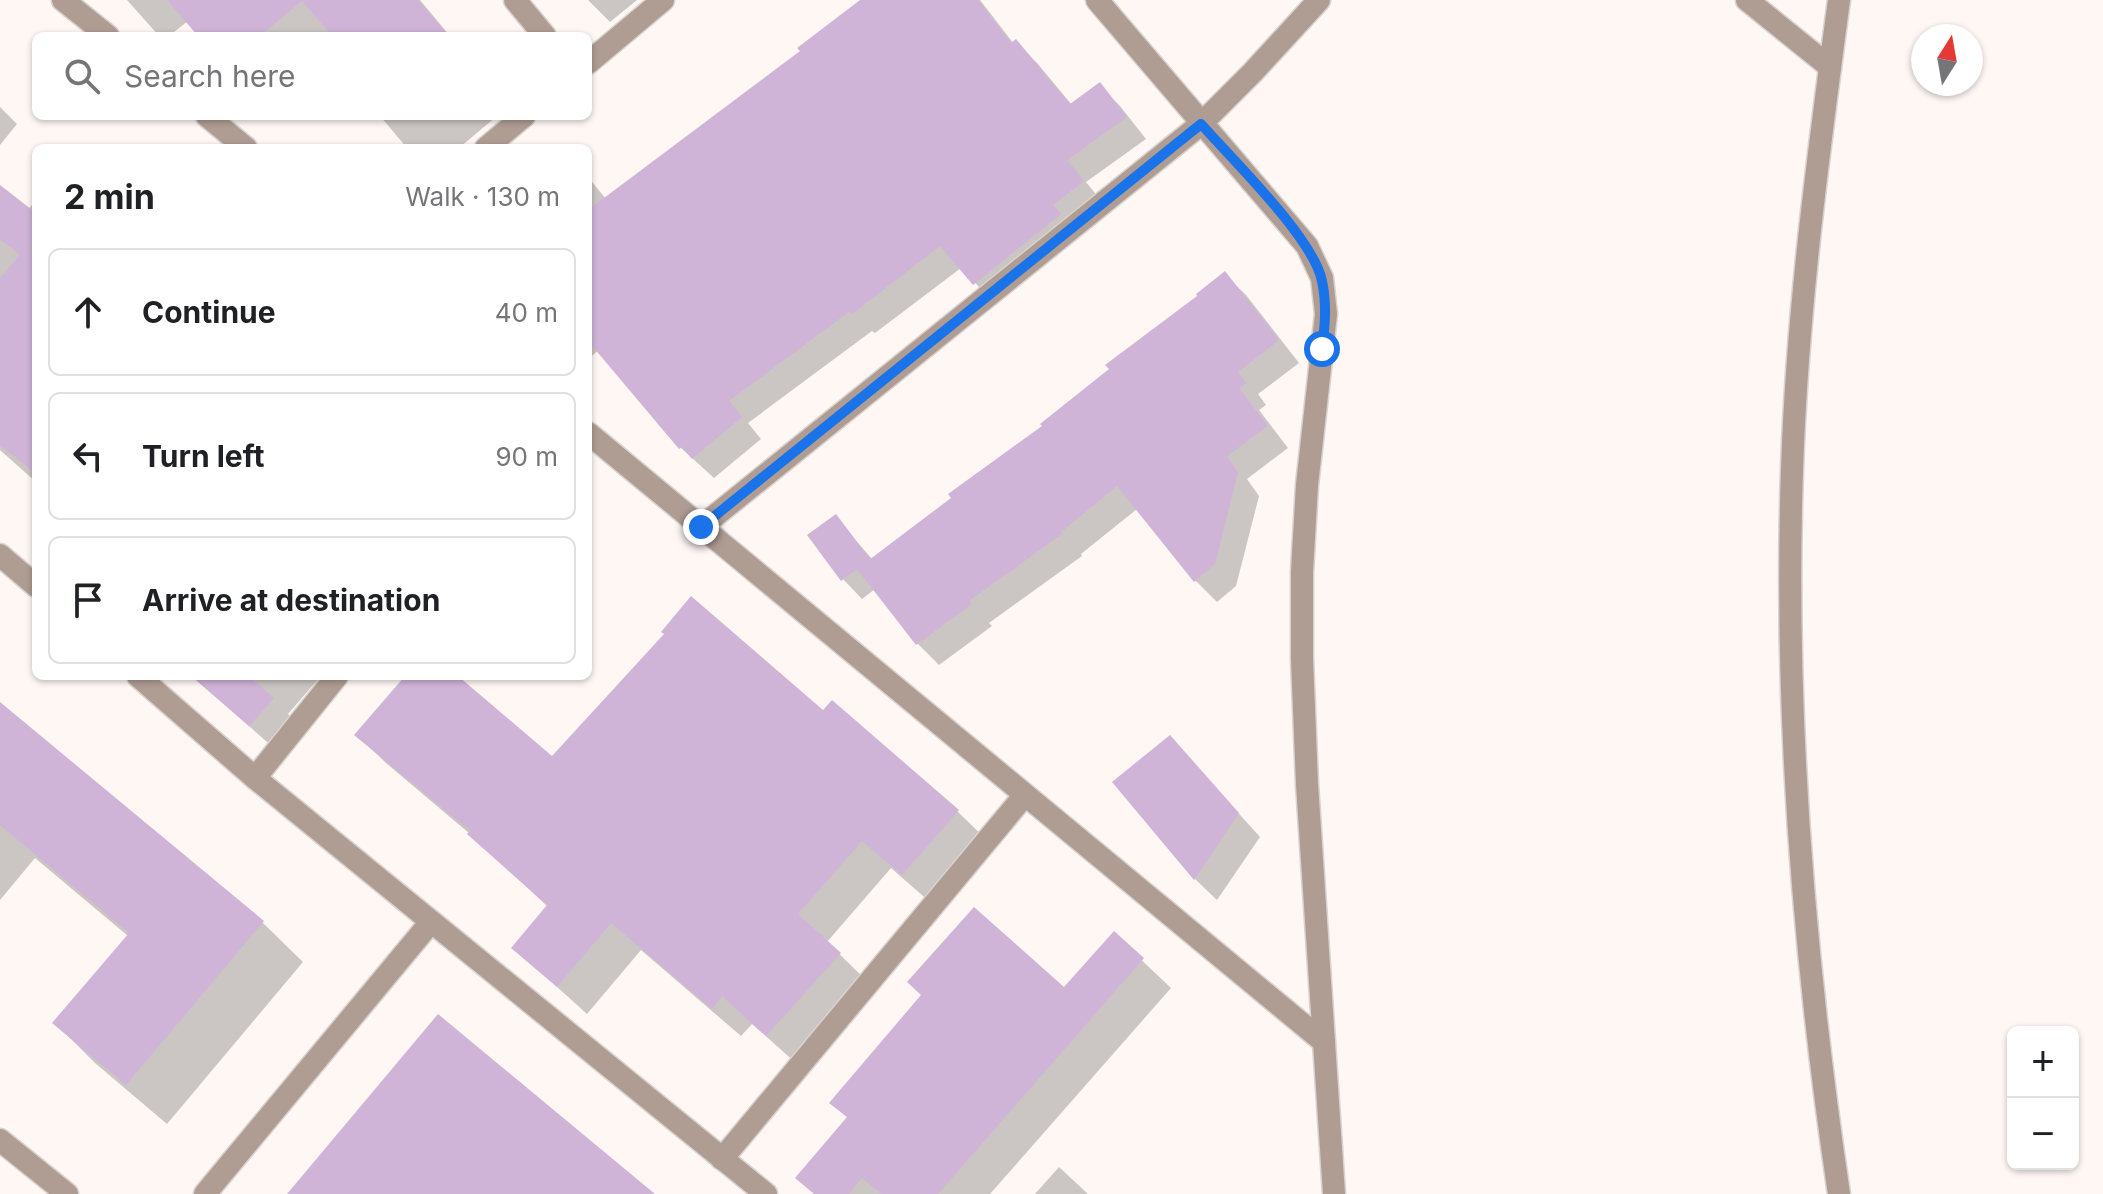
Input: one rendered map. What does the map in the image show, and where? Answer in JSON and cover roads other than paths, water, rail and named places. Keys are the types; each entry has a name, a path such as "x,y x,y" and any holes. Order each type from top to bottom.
{"street":[{"path":"63,0 103,32"},
{"path":"515,0 542,32"},
{"path":"592,60 663,0"},
{"path":"1097,0 1307,246 1322,278 1326,314 1307,485 1302,572 1302,658 1307,784 1334,1194"},
{"path":"701,527 1201,124 1319,0"},
{"path":"1747,0 1830,67"},
{"path":"1839,0 1811,220 1800,344 1792,467 1790,592 1792,717 1799,841 1810,965 1839,1194"},
{"path":"212,120 241,144"},
{"path":"491,144 519,120"},
{"path":"592,436 1324,1042"},
{"path":"0,555 32,583"},
{"path":"143,680 430,923 766,1194"},
{"path":"255,778 334,680"},
{"path":"722,1159 1024,796"},
{"path":"205,1194 430,923"},
{"path":"0,1140 67,1194"}]}
